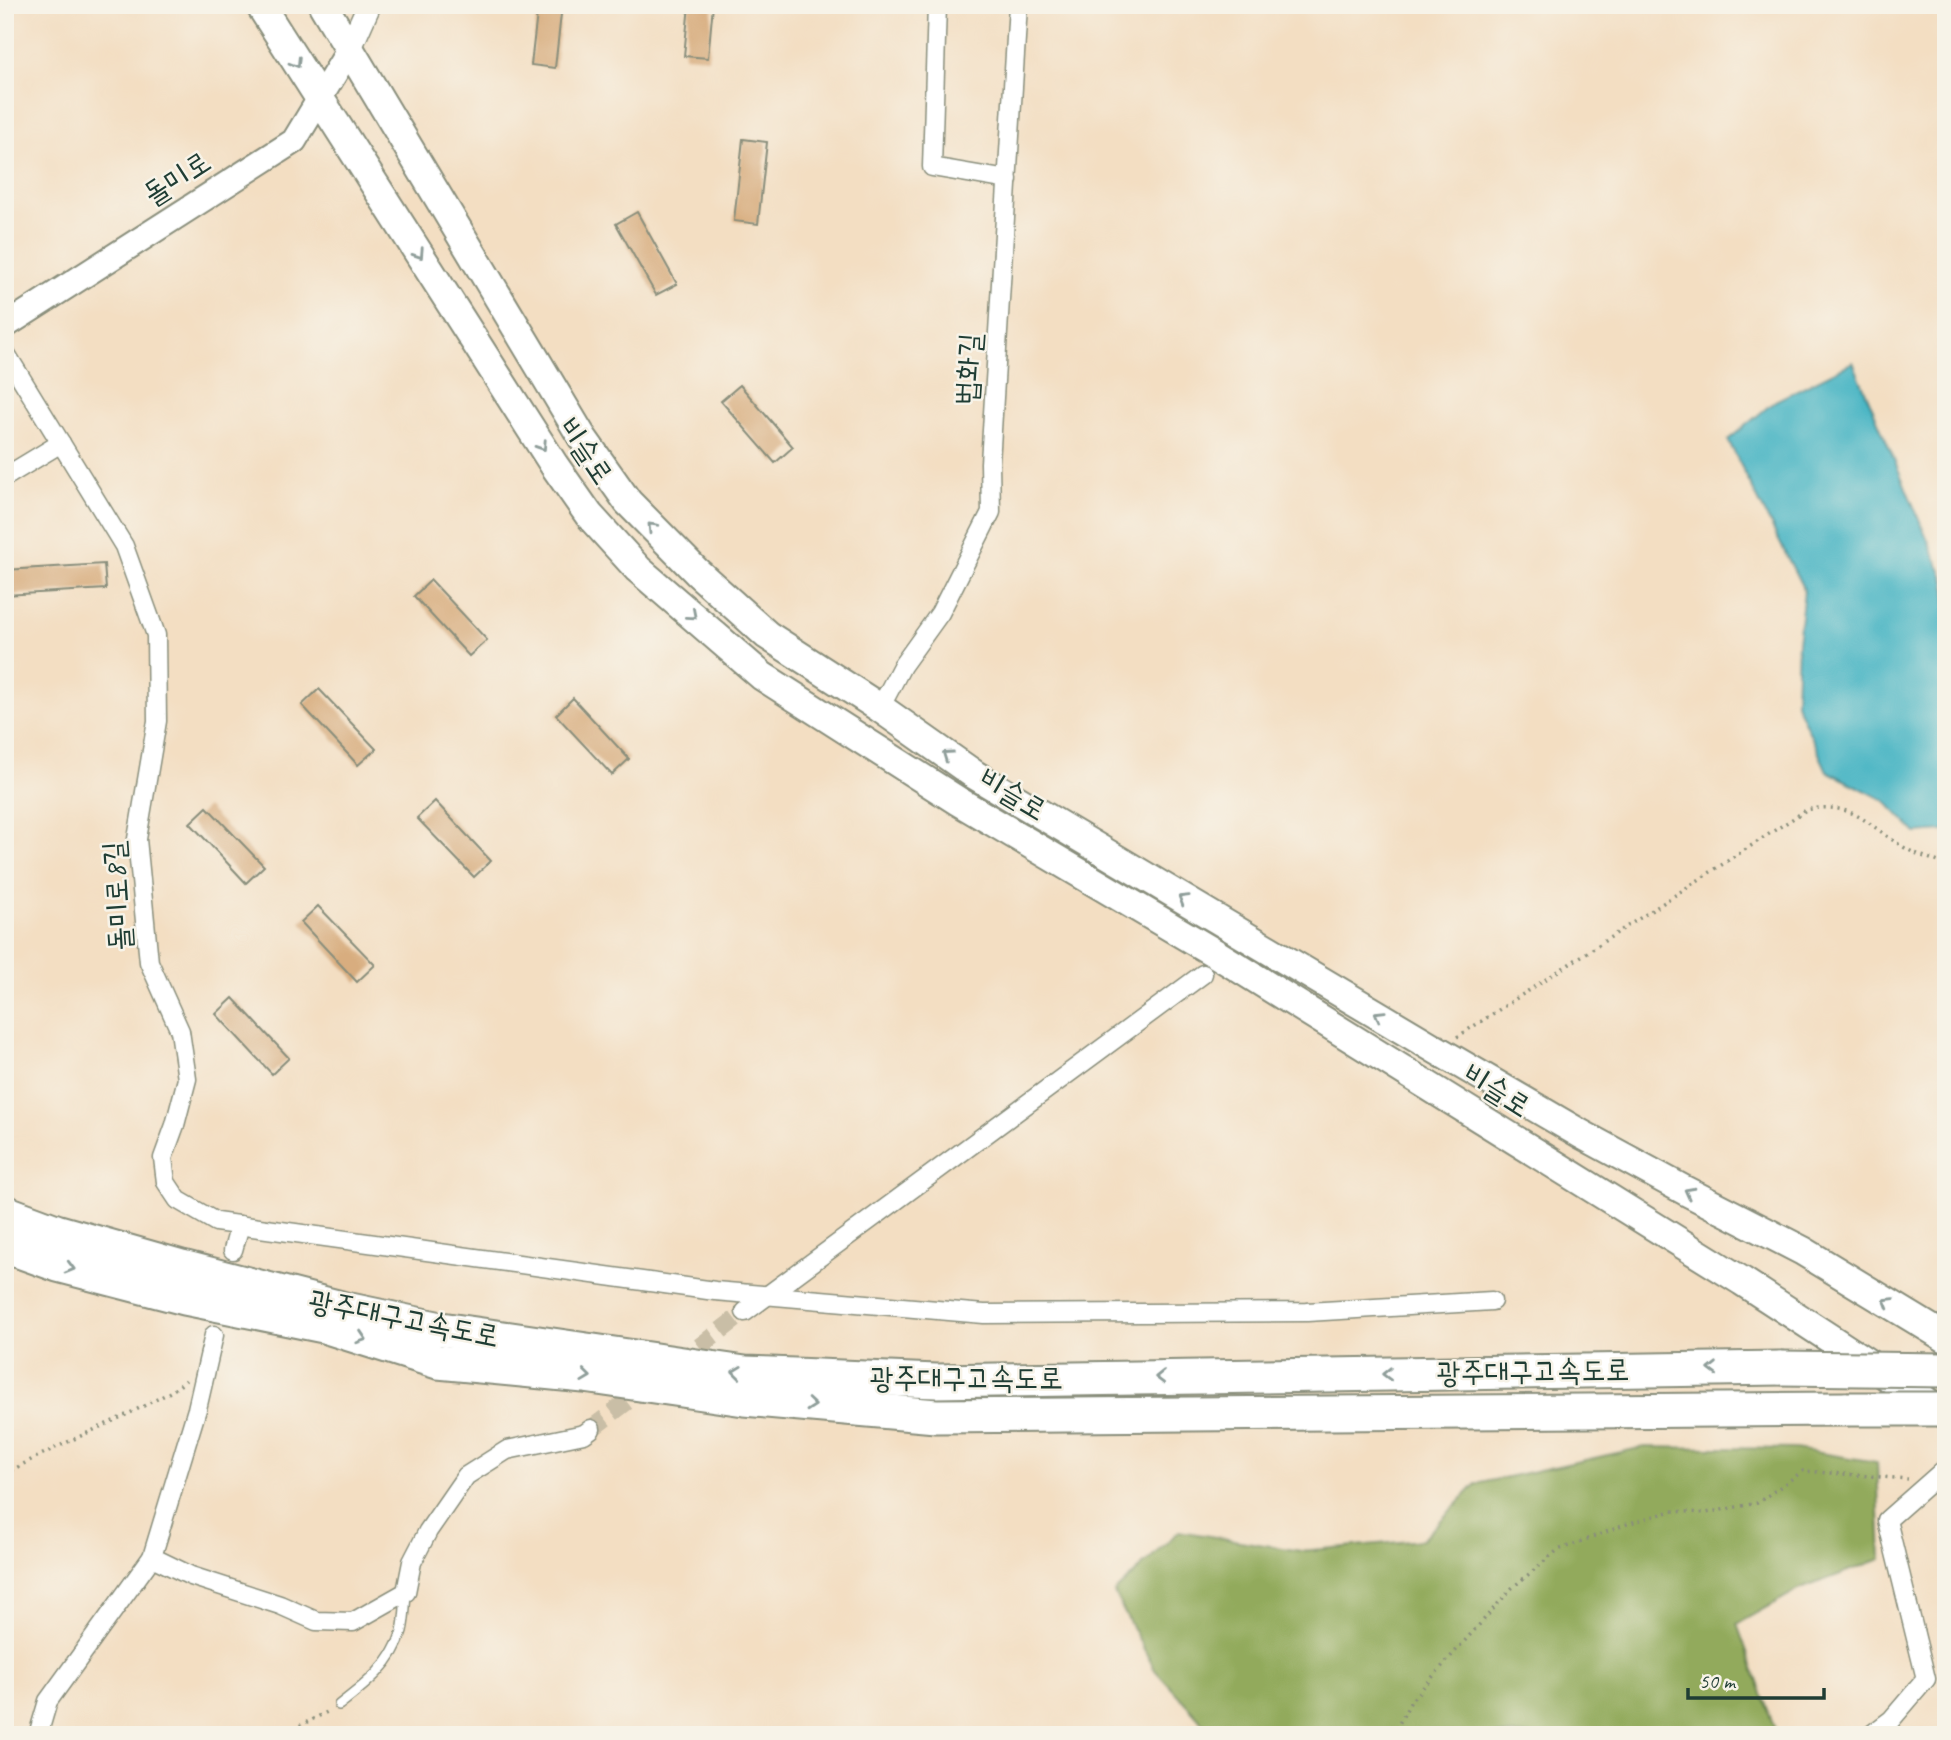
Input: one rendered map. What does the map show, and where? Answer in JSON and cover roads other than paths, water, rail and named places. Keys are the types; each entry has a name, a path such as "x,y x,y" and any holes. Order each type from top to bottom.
{"highway":[{"name":"광주대구고속도로","path":"5,1212 57,1231 169,1264 341,1308 441,1329 745,1373 936,1381 1781,1368 1946,1370"},
{"name":"광주대구고속도로","path":"5,1247 58,1265 186,1298 324,1326 438,1362 584,1376 772,1402 936,1416 1946,1409"}],"main road":[{"name":"비슬로","path":"260,5 589,515 638,569 762,676 958,800 1218,955 1742,1281 1946,1414"},
{"name":"비슬로","path":"323,5 582,437 628,502 697,572 767,635 880,708 975,775 1437,1050 1616,1153 1803,1251 1946,1338"},
{"name":"돌미로","path":"5,326 294,141 349,50"}],"street":[{"path":"349,50 369,5"},
{"path":"937,5 932,167 1008,180"},
{"name":"법화길","path":"880,708 902,666 940,612 991,512 990,463 1018,5"},
{"name":"돌미로8길","path":"5,352 124,546 156,635 157,721 137,839 149,962 180,1031 187,1079 163,1158 166,1182 178,1200 216,1222 715,1291 984,1314 1307,1312 1492,1301"},
{"path":"5,477 61,443"},
{"path":"745,1312 1203,974"},
{"path":"233,1250 240,1225"},
{"path":"38,1735 48,1701 152,1557 198,1409 214,1335"},
{"path":"152,1557 191,1576 280,1605 316,1621 353,1622 406,1592 412,1562 428,1531 466,1476 507,1450 584,1434 592,1429"},
{"path":"1871,1735 1891,1720 1926,1679 1887,1520 1946,1468"}],"lane":[{"path":"339,1705 367,1684 392,1655 402,1630 406,1592"}],"water":[{"path":"1853,362 1946,583 1944,831 1916,833 1884,800 1827,771 1796,703 1798,643 1804,590 1728,440 1775,401"}],"tunnel":[{"path":"678,1363 745,1312"},
{"path":"591,1429 647,1386"}]}
